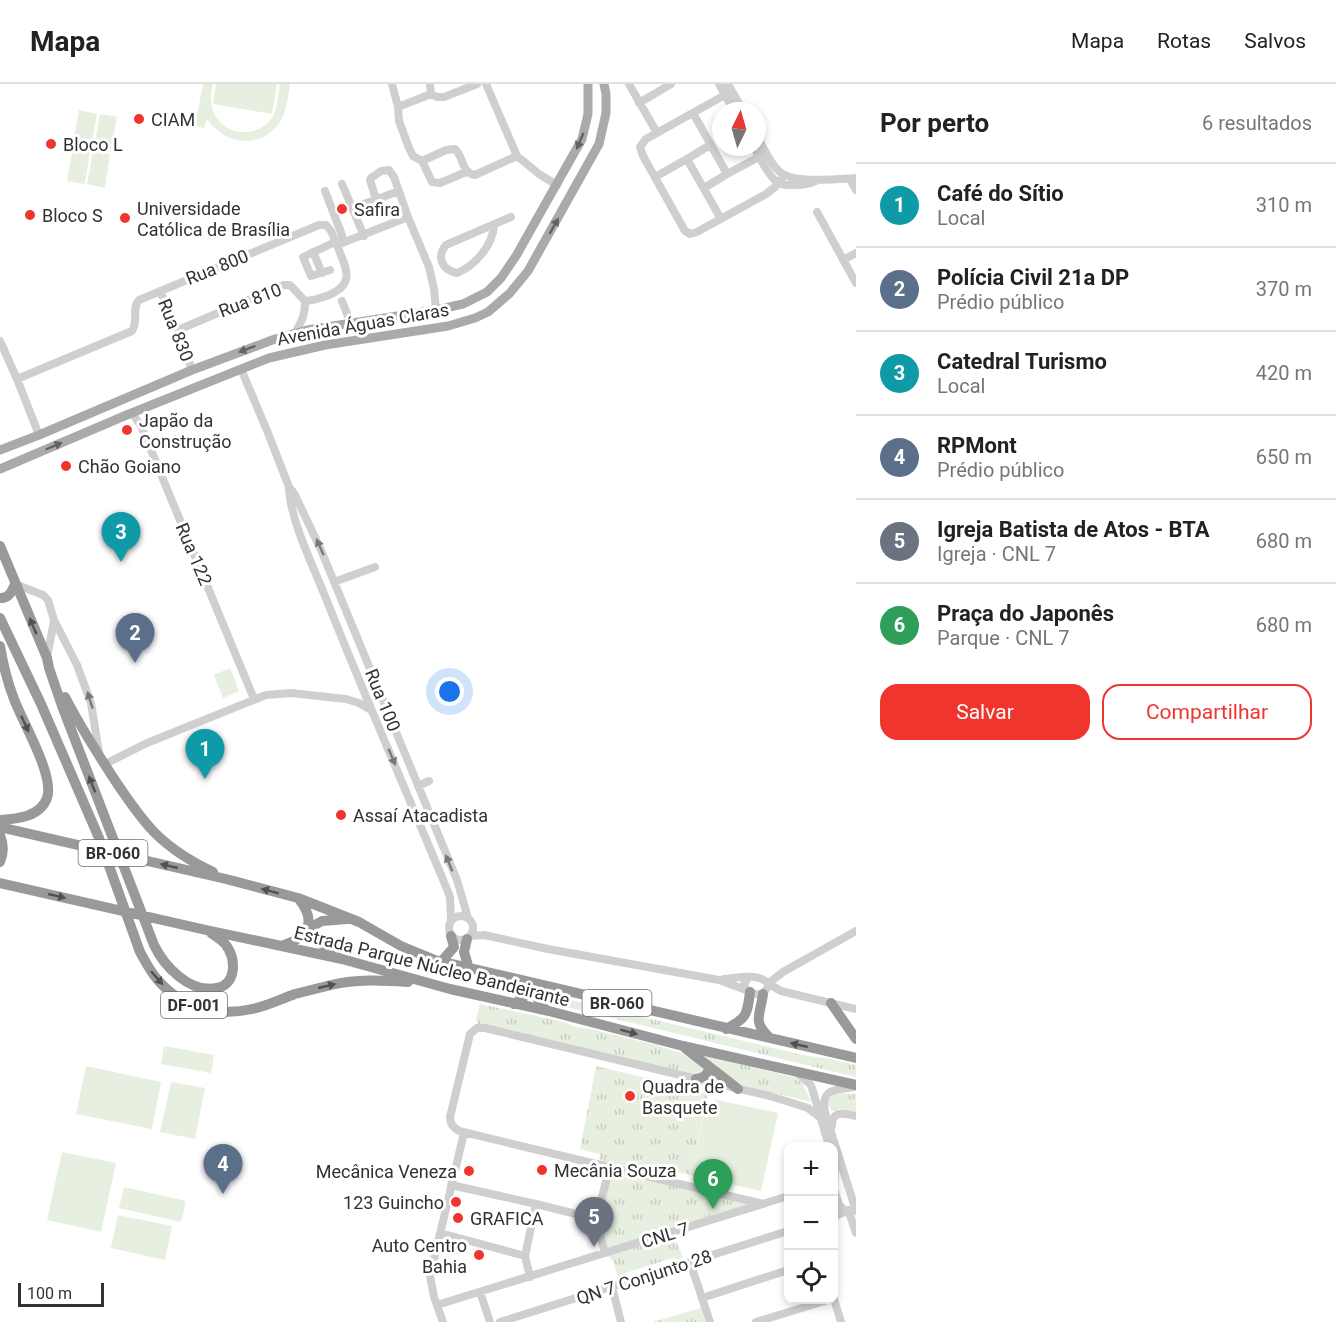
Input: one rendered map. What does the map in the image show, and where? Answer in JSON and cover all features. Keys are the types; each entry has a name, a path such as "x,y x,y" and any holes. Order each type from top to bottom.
{"highway":[{"name":"DF-001","path":"0,546 48,663 159,956 179,976 200,987 217,988 225,985 231,978 234,964 225,944 206,930"},
{"path":"0,598 10,594 15,584"},
{"name":"DF-001","path":"0,618 41,704 99,837 140,952 157,980 169,991 183,1001 210,1011 222,1012 249,1010 295,994 359,980 400,981 450,989"},
{"path":"0,646 4,670 14,701 45,771 48,789 44,804 34,813 17,819 0,820"},
{"path":"48,663 86,735 135,810 156,835 178,852 226,879"},
{"name":"Estrada Parque Núcleo Bandeirante","path":"0,826 298,898 350,918 401,946 438,961 856,1058"},
{"path":"0,835 3,847 0,862"},
{"name":"Estrada Parque Núcleo Bandeirante","path":"0,883 342,959 450,989 856,1086"},
{"path":"281,946 294,942 306,930 307,915 298,898"},
{"path":"306,930 322,921 350,918"},
{"path":"306,930 342,959"},
{"path":"469,969 464,952 470,934"},
{"path":"451,936 454,947 438,961 442,965 522,986 525,996 514,1004"},
{"path":"549,987 540,992 538,998 540,1006 549,1011"},
{"path":"767,988 758,1021 760,1029 770,1039"},
{"path":"726,1029 744,1017 748,991"},
{"path":"831,1003 856,1039"},
{"path":"682,1046 738,1089"},
{"path":"696,1079 707,1075 709,1066"}],"main road":[{"name":"Avenida Águas Claras","path":"0,450 192,370 294,333 436,310 463,304 487,292 501,278 521,247 575,153 585,130 588,114 588,84"},
{"name":"Avenida Águas Claras","path":"0,469 269,358 325,345 448,326 488,312 517,286 537,257 599,144 606,113 604,84"},
{"path":"521,247 523,253 537,257"},
{"path":"487,292 492,297 495,306"},
{"path":"323,328 321,339 325,345"},
{"path":"294,333 299,340 295,351"},
{"path":"11,446 17,462"}],"street":[{"path":"392,84 399,122 409,148 413,156 422,161 434,183 440,183 466,172"},
{"path":"430,84 432,94 437,97 444,97 477,84"},
{"path":"486,84 517,156 557,185"},
{"path":"629,84 657,133"},
{"path":"639,103 671,84"},
{"path":"719,84 729,102"},
{"path":"728,84 738,102"},
{"path":"398,107 432,94"},
{"path":"725,95 646,139 640,147 688,233 693,234 769,192 785,175"},
{"path":"693,113 727,174"},
{"path":"655,177 710,145"},
{"path":"422,161 446,150 455,149 466,172 475,176 517,156"},
{"path":"766,151 776,168 785,175 818,180 853,179 856,190"},
{"path":"704,188 759,157 771,176 779,183 800,185 818,180"},
{"path":"687,159 721,219"},
{"path":"376,199 370,180 373,175 387,170 391,172 429,267 436,310"},
{"path":"342,184 364,236"},
{"path":"325,191 342,235 338,244"},
{"path":"364,204 399,191"},
{"path":"817,212 856,283"},
{"path":"494,225 491,239 481,255 470,266 462,271 453,272 447,269 442,261 441,253 446,245 511,217"},
{"path":"313,252 326,271 312,276 303,259 304,256 313,252 364,236 408,218"},
{"name":"Rua 800","path":"17,379 132,330 137,302 160,291 319,225 326,225 329,228 338,244"},
{"name":"Rua 810","path":"178,330 285,285 290,285 305,301 316,300 339,290 345,283 346,272 338,244"},
{"path":"843,260 856,254"},
{"path":"429,267 442,261"},
{"name":"Rua 830","path":"160,291 178,330 192,370"},
{"path":"294,333 303,320 305,301"},
{"path":"342,301 351,324"},
{"path":"0,341 39,435"},
{"name":"Rua 100","path":"241,369 289,487 321,550 457,880 468,918"},
{"name":"Rua 122","path":"129,414 137,419 143,430 254,699"},
{"name":"Rua 100","path":"289,487 298,527 329,606 447,889 451,902 451,920"},
{"path":"334,582 375,567"},
{"path":"15,584 43,595 48,600 54,620 77,665 91,703 102,761 254,699 276,694 291,693 346,699 359,703 372,711"},
{"path":"329,606 342,602"},
{"path":"48,663 54,620"},
{"path":"346,699 362,687"},
{"path":"380,728 392,723"},
{"path":"418,786 429,782"},
{"path":"470,934 471,921 468,918 457,916 451,920 448,928 451,936 459,940 470,934 484,935 719,980 748,991 767,988 856,1009"},
{"path":"767,988 783,972 856,931"},
{"path":"719,980 783,972"},
{"path":"752,977 767,988"},
{"path":"748,991 744,985 752,977"},
{"path":"763,1204 459,1131 452,1125 450,1117 472,1031 485,1028 770,1096 808,1108 822,1119"},
{"path":"793,1071 810,1084 828,1142"},
{"path":"838,1214 855,1209 824,1108 825,1096 835,1090 856,1086"},
{"path":"831,1131 832,1119 837,1114 845,1113 856,1116"},
{"path":"443,1322 430,1280 464,1133"},
{"path":"605,1253 596,1219 610,1167"},
{"path":"838,1180 846,1179"},
{"path":"451,1185 596,1219"},
{"path":"836,1196 839,1205 850,1215 856,1233"},
{"name":"CNL 7","path":"437,1305 784,1198"},
{"path":"530,1276 525,1256 536,1204"},
{"path":"440,1233 525,1256"},
{"name":"QN 7 Conjunto 28","path":"500,1322 784,1233"},
{"path":"690,1262 710,1322"},
{"path":"702,1298 784,1272"},
{"path":"612,1287 621,1322"},
{"path":"480,1292 489,1322"},
{"path":"756,1322 812,1304"},
{"path":"836,1304 841,1322"}],"green space":[{"path":"203,84 213,84 212,107 222,124 240,132 249,132 266,124 273,116 280,84 290,84 285,111 274,130 255,140 244,141 223,135 207,119 204,128 195,126"},
{"path":"216,84 277,84 272,114 213,104"},
{"path":"79,110 97,114 91,147 73,144"},
{"path":"100,114 117,117 111,151 94,148"},
{"path":"73,147 90,151 85,184 67,181"},
{"path":"93,151 110,154 105,188 87,184"},
{"path":"230,668 239,691 223,698 214,675"},
{"path":"546,994 803,1055 856,1065 856,1077 542,1001 541,997"},
{"path":"480,1004 656,1045 694,1059 706,1070 698,1076 478,1024 476,1019"},
{"path":"164,1046 214,1055 211,1073 161,1064"},
{"path":"701,1054 796,1078 803,1084 811,1102 742,1085 731,1079"},
{"path":"86,1066 161,1082 152,1129 76,1114"},
{"path":"596,1066 708,1093 690,1175 666,1169 664,1176 599,1162 600,1154 580,1149"},
{"name":"Quadra de Basquete","path":"625,1081 640,1084 634,1111 620,1108"},
{"path":"171,1082 205,1088 195,1139 160,1132"},
{"path":"840,1093 856,1094 856,1112 839,1109 832,1111 827,1102 831,1097"},
{"path":"717,1100 778,1113 761,1191 690,1175 705,1109"},
{"path":"62,1152 116,1163 101,1232 47,1220"},
{"path":"613,1171 750,1205 609,1248 606,1246 599,1221"},
{"path":"124,1187 186,1201 181,1222 119,1208"},
{"path":"118,1215 172,1226 165,1260 111,1248"},
{"path":"672,1235 676,1239 684,1261 673,1258 622,1274 619,1281 613,1261 608,1256"},
{"path":"701,1308 705,1322 653,1322"}],"place":[{"name":"CIAM","path":"139,119"},
{"name":"Bloco L","path":"51,144"},
{"name":"Safira","path":"342,209"},
{"name":"Bloco S","path":"30,215"},
{"name":"Universidade Católica de Brasília","path":"125,218"},
{"name":"Japão da Construção","path":"127,430"},
{"name":"Chão Goiano","path":"66,466"},
{"name":"Catedral Turismo","path":"121,562"},
{"name":"Polícia Civil 21a DP","path":"135,663"},
{"name":"Café do Sítio","path":"205,779"},
{"name":"Assaí Atacadista","path":"341,815"},
{"name":"Quadra de Basquete","path":"630,1096"},
{"name":"Mecânia Souza","path":"542,1170"},
{"name":"Mecânica Veneza","path":"469,1171"},
{"name":"RPMont","path":"223,1194"},
{"name":"123 Guincho","path":"456,1202"},
{"name":"Praça do Japonês","path":"713,1209"},
{"name":"GRAFICA","path":"458,1218"},
{"name":"Igreja Batista de Atos - BTA","path":"594,1247"},
{"name":"Auto Centro Bahia","path":"479,1255"}]}
